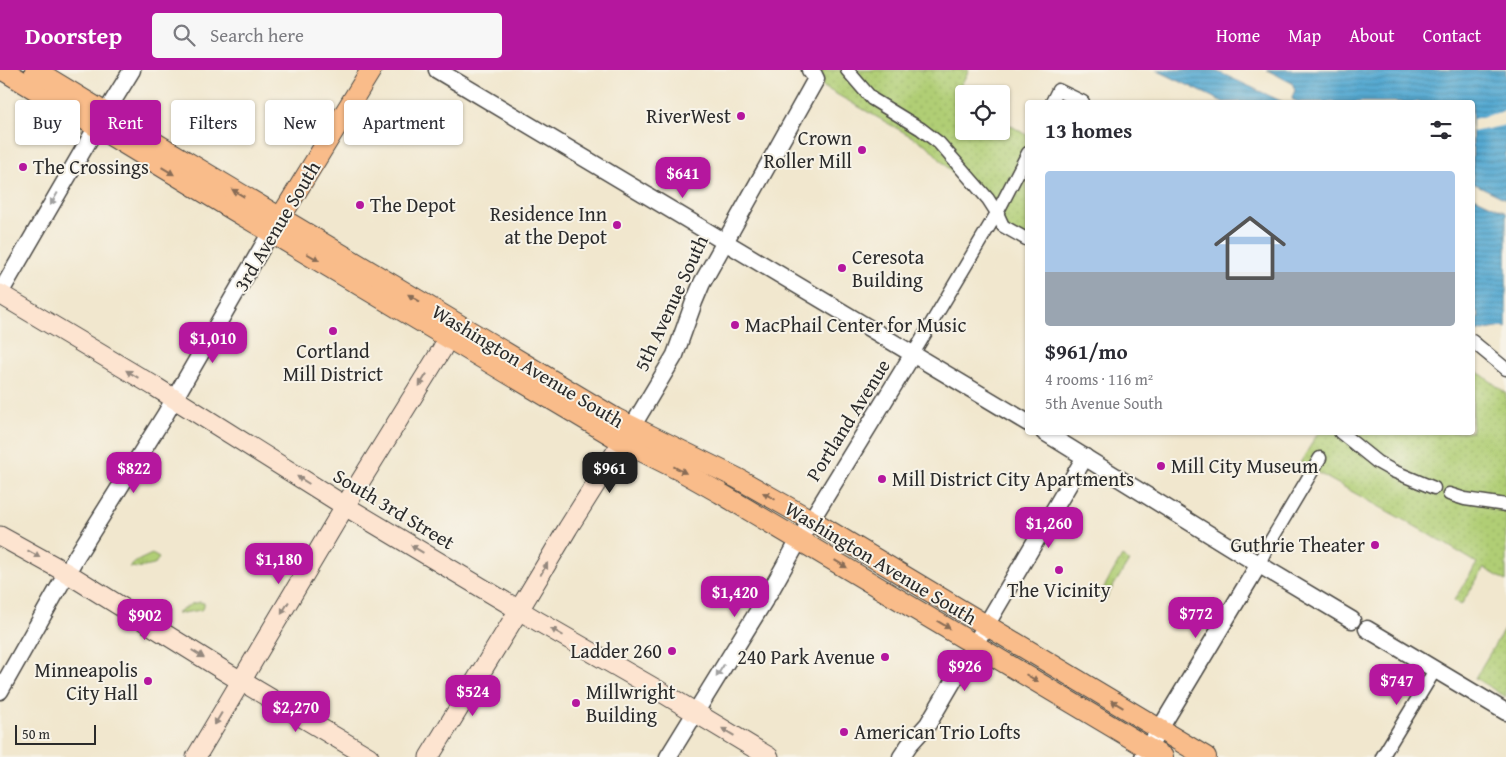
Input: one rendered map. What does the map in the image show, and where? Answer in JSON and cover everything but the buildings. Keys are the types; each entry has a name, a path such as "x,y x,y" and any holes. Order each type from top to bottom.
{"main road":[{"name":"Washington Avenue South","path":"4,70 90,114"},
{"name":"Washington Avenue South","path":"36,70 90,112"},
{"name":"3rd Avenue South","path":"276,225 371,70"},
{"name":"Washington Avenue South","path":"143,145 627,434 681,471 974,644 1151,754"},
{"name":"South 3rd Street","path":"0,293 345,506 769,757"},
{"path":"196,757 345,506 452,331"},
{"name":"Washington Avenue South","path":"627,434 737,478 811,520 1206,757"},
{"name":"5th Avenue South","path":"429,757 627,434"},
{"path":"0,536 67,573 369,757"}],"street":[{"path":"113,100 132,70"},
{"path":"437,70 1025,421"},
{"name":"5th Avenue South","path":"627,434 675,355 699,289 816,79 810,70"},
{"path":"847,70 872,98 921,129 939,143 988,200 998,213 1003,226 1025,238"},
{"path":"1053,100 1058,90 1079,100"},
{"path":"0,293 90,139"},
{"name":"Portland Avenue","path":"668,757 998,213 1025,159"},
{"name":"3rd Avenue South","path":"0,691 76,557 174,400 276,225"},
{"path":"1475,343 1506,369"},
{"path":"1049,435 1352,620"},
{"path":"1344,435 1377,462 1393,471 1434,488"},
{"path":"901,757 928,724 1086,457"},
{"path":"1151,754 1159,729 1259,564 1266,547 1320,458"},
{"path":"1449,494 1465,499 1506,505"},
{"path":"1367,629 1506,712"},
{"path":"1382,757 1435,670"}],"green space":[{"path":"820,70 969,70 961,85 955,85 955,140 1010,140 1010,125 1025,134 1025,249 1003,236 982,200 955,176 928,146 822,86 823,78"},
{"path":"1475,370 1506,393 1506,581 1484,568 1461,605 1454,600 1477,563 1429,534 1300,463 1317,435 1475,435"},
{"path":"152,554 159,558 154,565 139,568 130,567 137,561"},
{"path":"1122,556 1129,561 1105,600 1099,596"},
{"path":"204,603 204,607 201,610 176,614 191,604"},
{"path":"1506,626 1506,697 1475,678"}],"water":[{"path":"1156,70 1215,70 1279,100 1219,100"},
{"path":"1267,70 1506,70 1506,199 1475,184 1475,100 1293,100 1292,97 1295,90 1292,83"},
{"path":"1475,197 1506,212 1506,328 1475,332 1475,319 1478,318 1478,313 1475,311"}],"pier":[{"path":"1215,70 1221,70 1284,100"},
{"path":"1506,111 1506,125 1475,132 1475,119"}],"place":[{"name":"RiverWest","path":"741,116"},
{"name":"Crown Roller Mill","path":"862,150"},
{"name":"The Crossings","path":"23,167"},
{"name":"The Depot","path":"360,205"},
{"name":"Residence Inn at the Depot","path":"617,225"},
{"name":"Ceresota Building","path":"842,268"},
{"name":"MacPhail Center for Music","path":"735,325"},
{"name":"Cortland Mill District","path":"333,331"},
{"name":"Mill City Museum","path":"1161,466"},
{"name":"Mill District City Apartments","path":"882,479"},
{"name":"Guthrie Theater","path":"1375,545"},
{"name":"The Vicinity","path":"1059,570"},
{"name":"Ladder 260","path":"672,651"},
{"name":"240 Park Avenue","path":"885,657"},
{"name":"Minneapolis City Hall","path":"148,681"},
{"name":"Millwright Building","path":"576,703"},
{"name":"American Trio Lofts","path":"844,732"}]}
